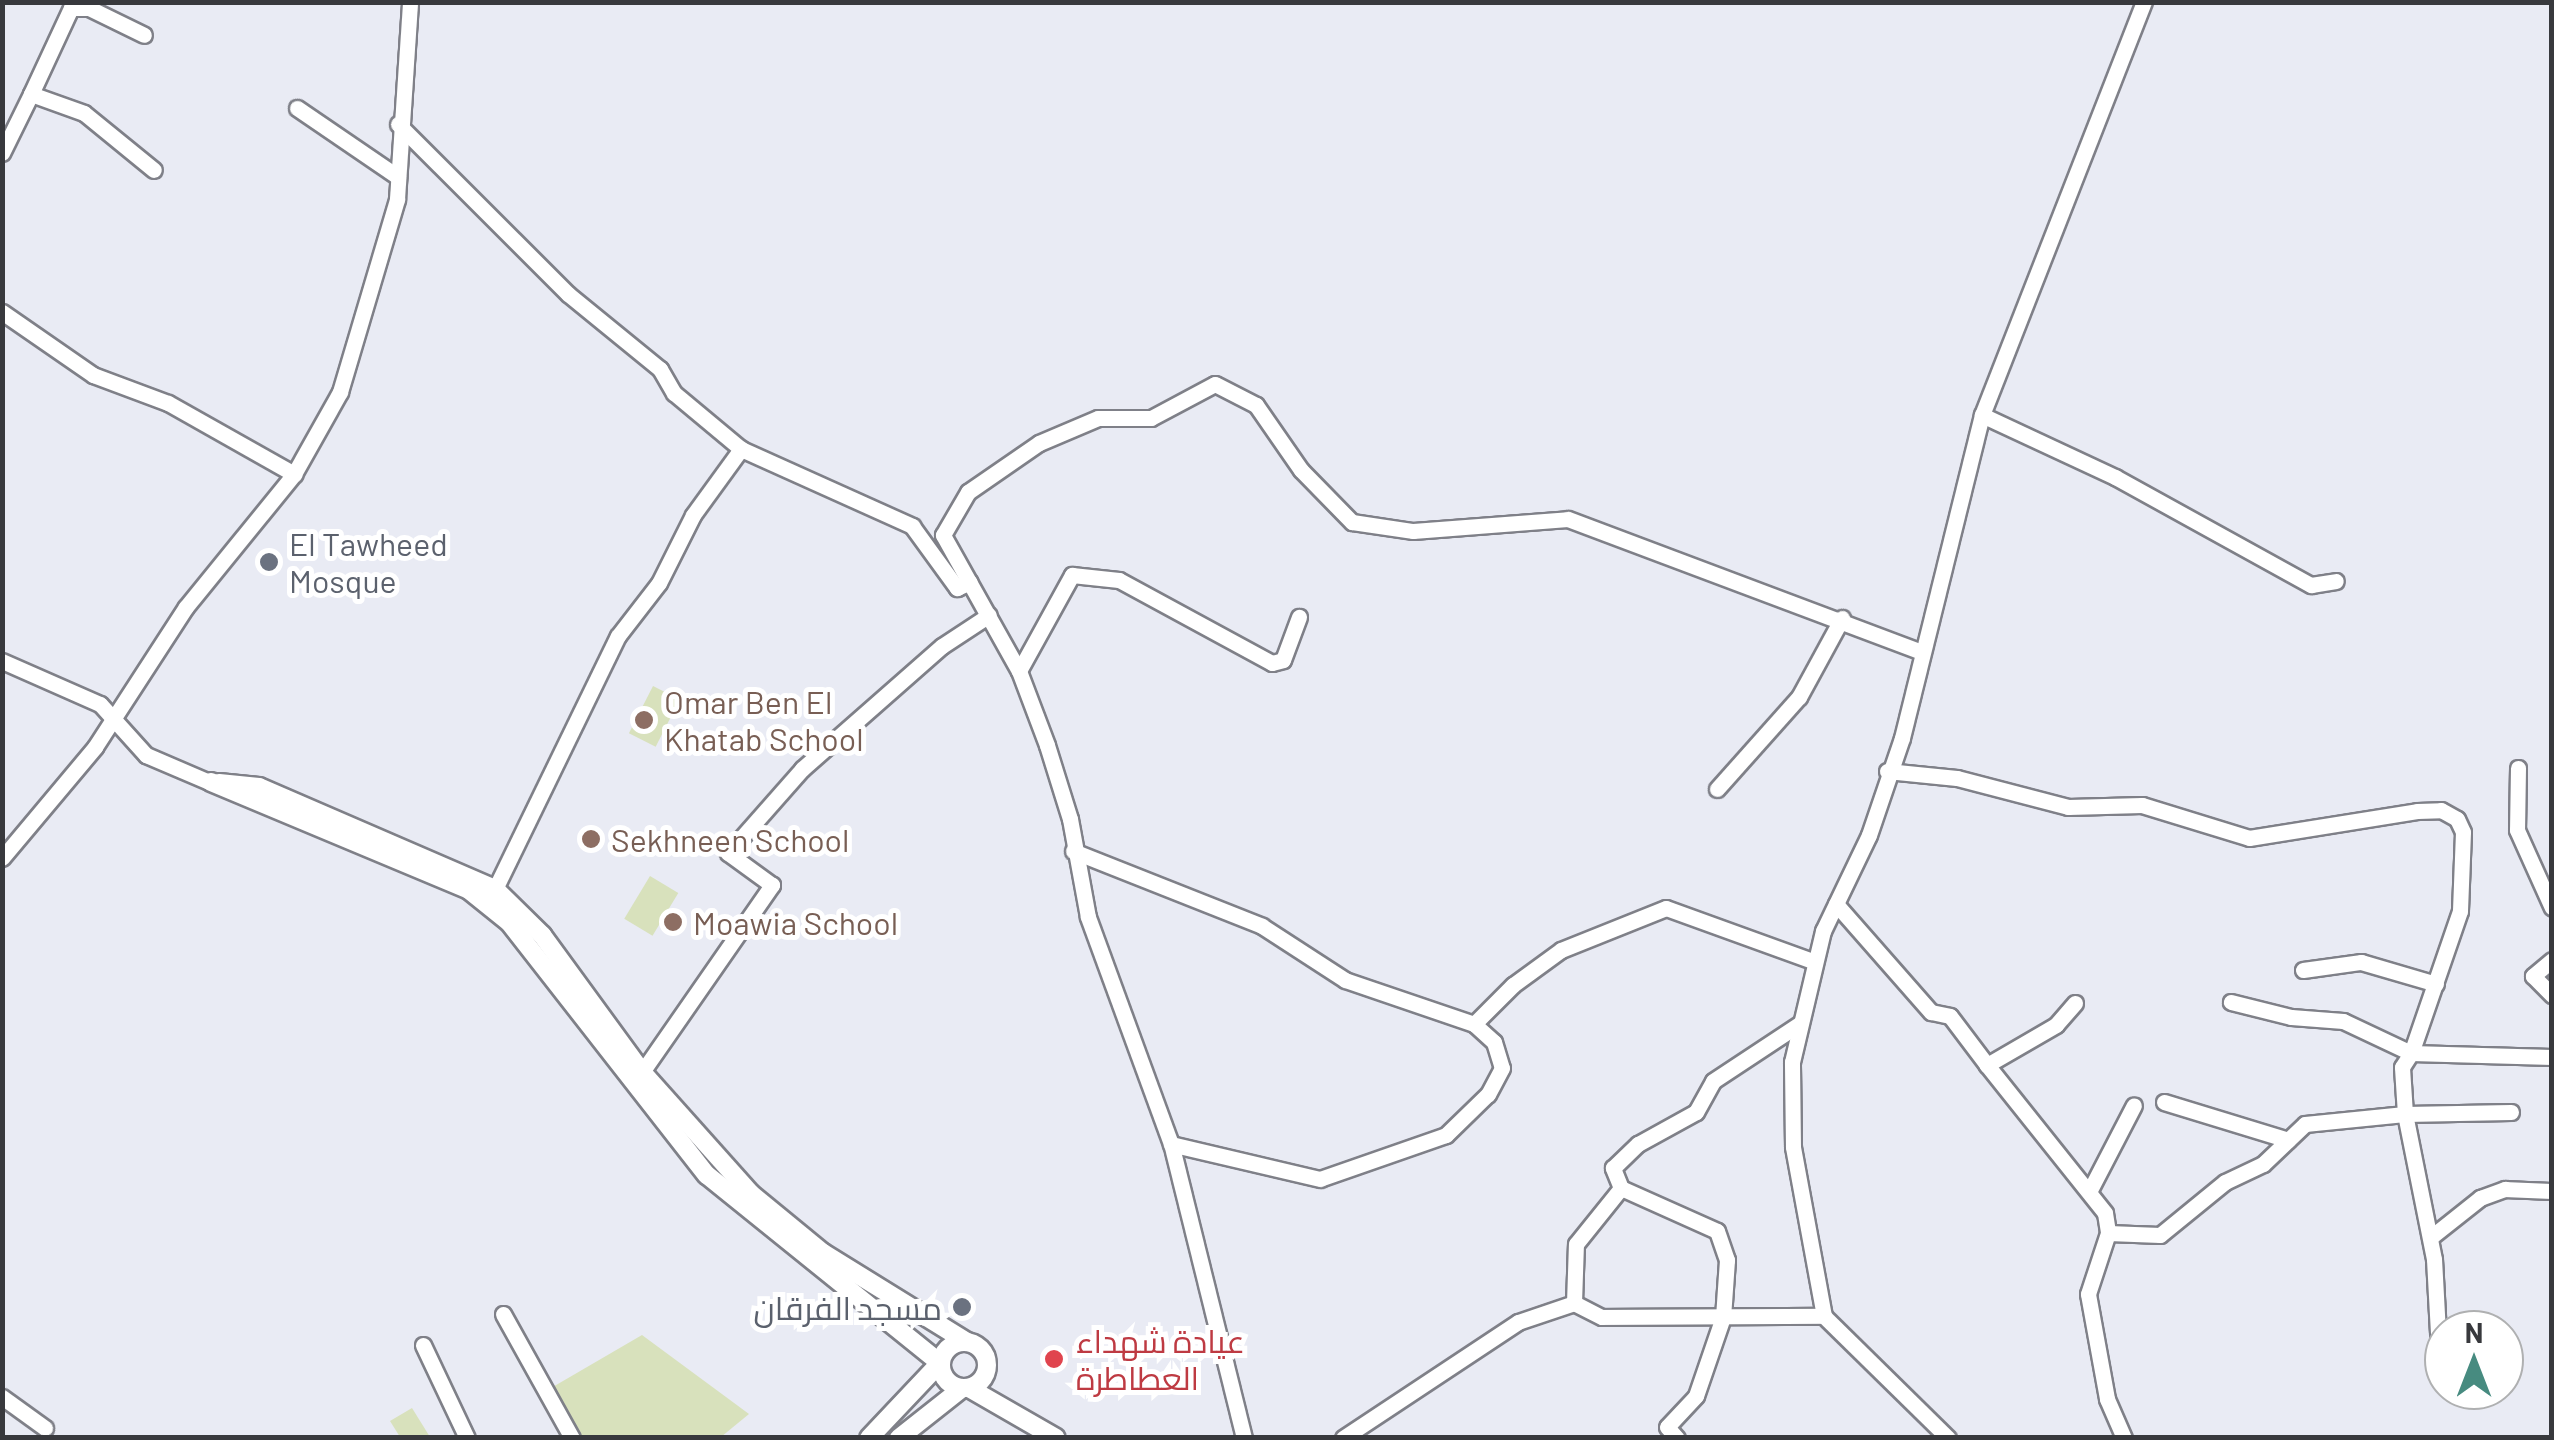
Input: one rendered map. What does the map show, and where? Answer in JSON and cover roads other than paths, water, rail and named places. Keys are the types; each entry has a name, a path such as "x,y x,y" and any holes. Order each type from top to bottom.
{"main road":[{"path":"210,782 259,787 495,889 542,934 642,1072 719,1164 796,1234 981,1349 988,1364 983,1379 899,1437"},
{"path":"210,782 489,903 530,946 650,1110 707,1175 940,1363 943,1377 1056,1438"},
{"path":"869,1438 940,1363 952,1345 967,1342"}],"street":[{"path":"2,858 114,718 186,607 294,474 340,392 375,286 398,177 398,124 410,2"},
{"path":"1948,1438 1824,1316 1793,1147 1792,1062 1816,962 1836,904 1869,835 1887,771 1902,738 1920,651 1982,416 2144,2"},
{"path":"2,153 70,8 89,8 144,35"},
{"path":"31,94 84,113 154,170"},
{"path":"297,108 398,177"},
{"path":"398,124 568,294 660,369 674,393 740,449 912,526 957,588 970,582"},
{"path":"2,312 93,375 168,403 294,474"},
{"path":"1244,1438 1171,1144 1088,917 1070,819 1019,672 943,535 948,518 988,474 1098,418 1150,418 1215,384 1256,404 1301,470 1352,522 1413,531 1568,518 1684,559 1745,590 1842,618 1920,651"},
{"path":"1982,416 2115,477 2311,585 2336,581"},
{"path":"495,889 618,636 659,583 693,515 740,449"},
{"path":"1019,672 1072,575 1119,580 1272,664 1284,660 1299,617"},
{"path":"642,1072 772,886 728,853 802,770 942,646 989,615"},
{"path":"1717,789 1799,698 1842,618"},
{"path":"2,660 76,691 114,718 146,755 210,782"},
{"path":"2518,768 2517,830 2552,908"},
{"path":"1887,771 1957,778 2068,807 2142,805 2248,838 2442,810 2457,819 2463,853 2460,911 2411,1053 2402,1067 2405,1114 2431,1237 2436,1310"},
{"path":"1073,851 1262,926 1345,980 1474,1024 1494,1042 1502,1068 1488,1094 1446,1135 1320,1179 1171,1144"},
{"path":"1836,904 1931,1012 1950,1016 2065,1166 2091,1188 2108,1232 2088,1294 2107,1399 2124,1438"},
{"path":"1474,1024 1513,985 1562,950 1666,908 1772,941 1816,962"},
{"path":"2552,960 2534,976 2552,995"},
{"path":"2302,970 2361,962 2436,984"},
{"path":"2232,1002 2291,1017 2343,1020 2411,1053 2552,1057"},
{"path":"1987,1064 2056,1025 2075,1003"},
{"path":"1677,1438 1667,1427 1696,1396 1724,1317 1727,1260 1717,1231 1621,1188 1614,1168 1638,1144 1696,1112 1712,1081 1799,1024"},
{"path":"2164,1102 2288,1140"},
{"path":"2091,1188 2134,1105"},
{"path":"2108,1232 2160,1235 2306,1124 2405,1114 2511,1112"},
{"path":"1574,1302 1576,1244 1621,1188"},
{"path":"2431,1237 2480,1198 2505,1189 2552,1192"},
{"path":"1343,1438 1518,1322 1574,1302 1602,1317 1824,1316"},
{"path":"503,1314 572,1438"},
{"path":"423,1345 467,1438"},
{"path":"2,1397 45,1428"}],"place":[{"name":"El Tawheed Mosque","path":"269,562"},
{"name":"Omar Ben El Khatab School","path":"644,720"},
{"name":"Sekhneen School","path":"591,839"},
{"name":"Moawia School","path":"673,922"},
{"name":"مسجد الفرقان","path":"962,1307"},
{"name":"عيادة شهداء العطاطرة","path":"1054,1359"}]}
